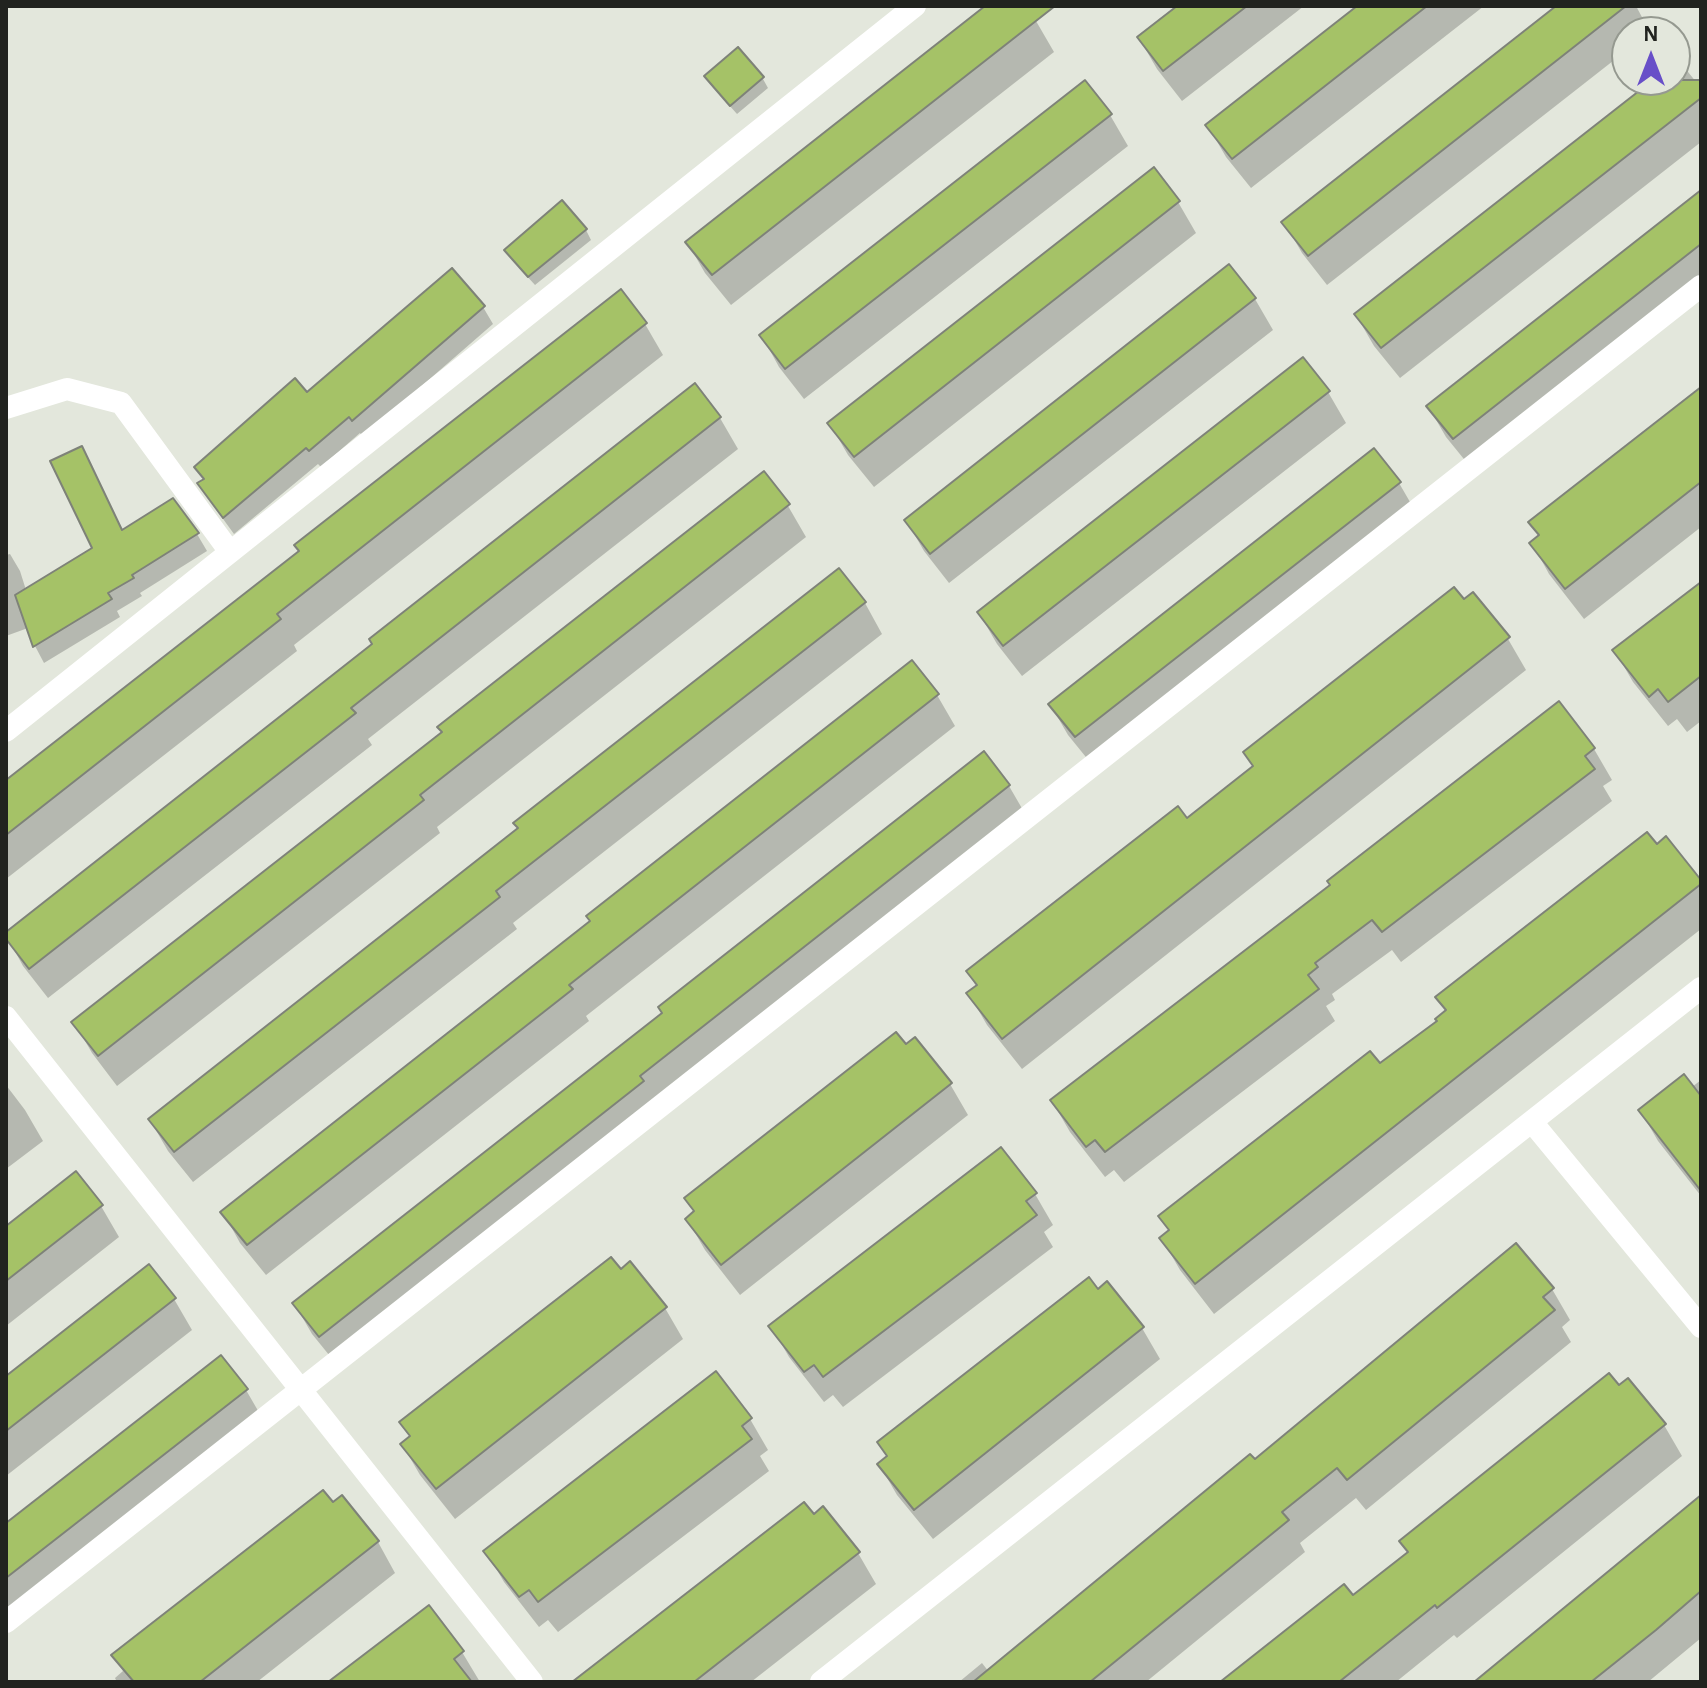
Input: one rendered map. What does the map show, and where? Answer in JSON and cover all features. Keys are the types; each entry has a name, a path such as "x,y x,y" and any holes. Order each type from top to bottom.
{"lane":[{"path":"6,731 915,6"},
{"path":"6,1622 1701,286"},
{"path":"6,408 67,389 121,403 230,552"},
{"path":"821,1682 1701,988"},
{"path":"6,1017 532,1682"},
{"path":"1532,1122 1701,1327"}],"building":[{"path":"985,6 1055,6 712,275 685,242"},
{"path":"1177,6 1247,6 1163,71 1137,37"},
{"path":"1357,6 1427,6 1232,159 1205,125"},
{"path":"1556,6 1626,6 1308,256 1281,222"},
{"path":"738,47 764,77 730,106 704,76"},
{"path":"1085,80 1112,114 785,369 759,335"},
{"path":"1691,80 1701,80 1701,98 1381,348 1354,314 1633,96 1691,96"},
{"path":"1154,167 1180,201 854,457 827,423"},
{"path":"1701,190 1701,244 1453,439 1426,406"},
{"path":"562,200 587,229 528,277 504,250"},
{"path":"1229,264 1256,298 930,554 904,520"},
{"path":"452,268 485,306 352,421 349,417 309,451 306,448 223,518 197,483 204,479 194,467 295,378 307,392"},
{"path":"621,289 647,323 277,614 281,619 6,835 6,780 299,551 294,545"},
{"path":"1303,357 1330,391 1003,646 977,612"},
{"path":"695,383 721,417 351,708 356,713 29,969 6,939 6,932 372,644 369,639"},
{"path":"1701,387 1701,482 1565,589 1529,543 1539,535 1528,522"},
{"path":"82,446 122,530 173,498 199,533 108,593 112,599 33,647 15,595 92,548 50,461"},
{"path":"1374,448 1401,482 1075,737 1048,704"},
{"path":"764,471 790,504 420,795 424,800 98,1056 71,1022 442,732 437,727"},
{"path":"839,568 866,602 496,891 500,897 174,1152 148,1119 518,828 513,823"},
{"path":"1701,582 1701,676 1668,702 1658,689 1649,697 1612,650"},
{"path":"1454,587 1464,599 1473,592 1510,637 1002,1039 966,993 977,985 966,971 1178,806 1187,818 1253,766 1243,752"},
{"path":"912,660 939,694 569,985 573,989 247,1245 220,1212 590,921 586,916"},
{"path":"1559,701 1595,748 1585,756 1595,769 1382,932 1372,920 1315,963 1318,967 1308,975 1319,989 1105,1152 1095,1140 1086,1147 1050,1100 1330,885 1327,881"},
{"path":"984,751 1010,785 640,1076 644,1081 319,1337 292,1303 662,1013 658,1007"},
{"path":"1647,832 1657,844 1666,836 1701,884 1195,1284 1159,1238 1169,1230 1158,1216 1370,1051 1380,1063 1437,1021 1435,1019 1446,1010 1435,997"},
{"path":"896,1032 906,1044 915,1037 952,1083 721,1265 685,1219 694,1211 684,1198"},
{"path":"1684,1074 1701,1096 1701,1191 1638,1110"},
{"path":"1001,1147 1037,1193 1026,1201 1037,1215 823,1377 814,1365 804,1372 768,1326"},
{"path":"76,1171 103,1205 6,1281 6,1226"},
{"path":"1516,1243 1554,1288 1543,1297 1555,1310 1347,1480 1337,1468 1282,1512 1289,1520 1090,1682 973,1682 1250,1454 1255,1459"},
{"path":"611,1257 621,1269 630,1261 667,1307 436,1489 400,1444 410,1436 399,1422"},
{"path":"149,1264 176,1298 6,1431 6,1376"},
{"path":"1089,1277 1098,1289 1107,1281 1144,1327 914,1510 877,1464 887,1456 877,1442"},
{"path":"221,1355 248,1389 6,1578 6,1523"},
{"path":"716,1371 752,1418 742,1426 752,1439 538,1602 529,1590 519,1597 483,1551"},
{"path":"1609,1373 1619,1385 1628,1378 1666,1424 1437,1608 1435,1605 1339,1682 1220,1682 1344,1584 1353,1595 1408,1552 1399,1541"},
{"path":"323,1490 333,1502 342,1495 379,1541 200,1682 134,1682 111,1655"},
{"path":"1701,1495 1701,1591 1656,1630 1591,1682 1474,1682"},
{"path":"804,1502 814,1514 823,1506 860,1552 694,1682 572,1682"},
{"path":"429,1605 464,1651 454,1659 472,1682 328,1682"}]}
